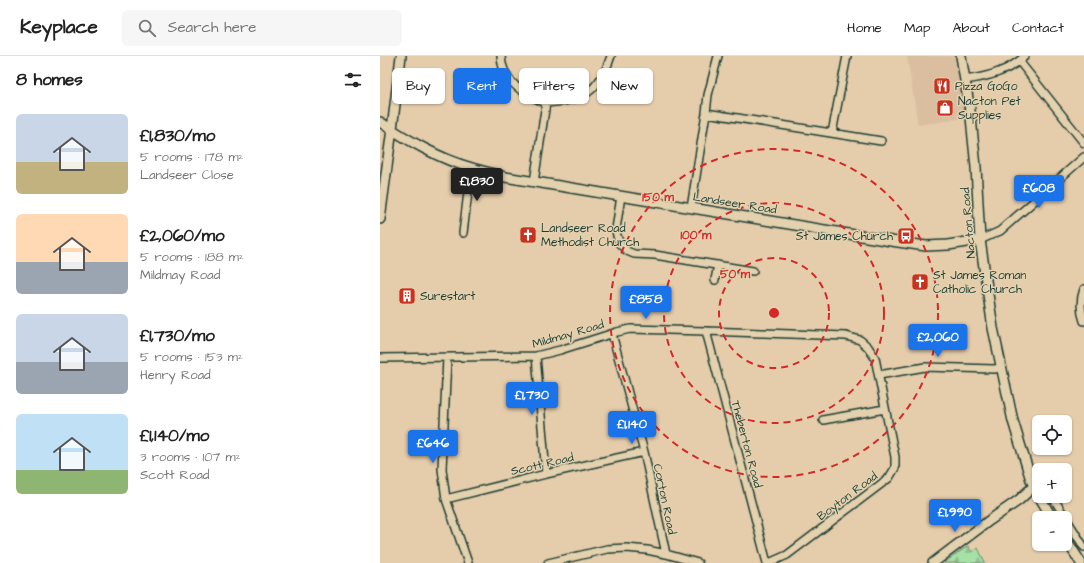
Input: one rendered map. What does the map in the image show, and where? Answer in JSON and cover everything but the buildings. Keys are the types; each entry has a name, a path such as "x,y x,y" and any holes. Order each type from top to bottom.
{"street":[{"path":"380,219 401,56"},
{"path":"501,56 506,73 519,89"},
{"path":"589,92 599,82 607,68 611,56"},
{"path":"691,208 708,95 718,56"},
{"path":"832,134 847,56"},
{"name":"Nacton Road","path":"961,56 971,117 976,167 980,240 993,328 1013,421 1032,473"},
{"path":"965,80 996,74 1022,59 1084,143"},
{"path":"534,182 546,104"},
{"path":"706,113 881,141"},
{"name":"Landseer Road","path":"380,122 452,161 471,168 505,177 926,246 948,245 980,240"},
{"path":"980,240 1000,231 1084,157"},
{"path":"463,233 471,168"},
{"path":"621,196 616,229 620,244 626,250 634,254 654,255 752,271"},
{"path":"715,280 718,265"},
{"path":"1084,289 1081,302 1081,311 1084,321"},
{"name":"Mildmay Road","path":"380,358 536,356 630,329 706,331 846,336 860,340 868,347 876,358 879,375"},
{"name":"Theberton Road","path":"706,331 768,563"},
{"name":"Corton Road","path":"612,334 644,452 666,554"},
{"path":"536,356 546,474"},
{"path":"447,358 442,469 446,499 468,563"},
{"path":"879,375 925,367 1001,368"},
{"name":"Boyton Road","path":"768,563 787,555 889,478 894,468 895,457 879,375"},
{"path":"823,420 885,409"},
{"name":"Scott Road","path":"446,499 546,474 644,452"},
{"path":"933,563 1019,500 1032,485"},
{"path":"1056,503 1084,547"},
{"path":"548,563 607,548 640,549 666,554 698,563"},
{"path":"1072,549 1081,563"}],"shaded area":[{"path":"907,56 961,56 971,117 918,125"}],"green space":[{"path":"968,546 972,552 978,548 985,563 944,563"}],"place":[{"name":"Pizza GoGo","path":"942,86"},
{"name":"Nacton Pet Supplies","path":"945,108"},
{"name":"Landseer Road Methodist Church","path":"528,235"},
{"name":"St James Church","path":"906,236"},
{"name":"St James Roman Catholic Church","path":"920,282"},
{"name":"Surestart","path":"407,296"}]}
